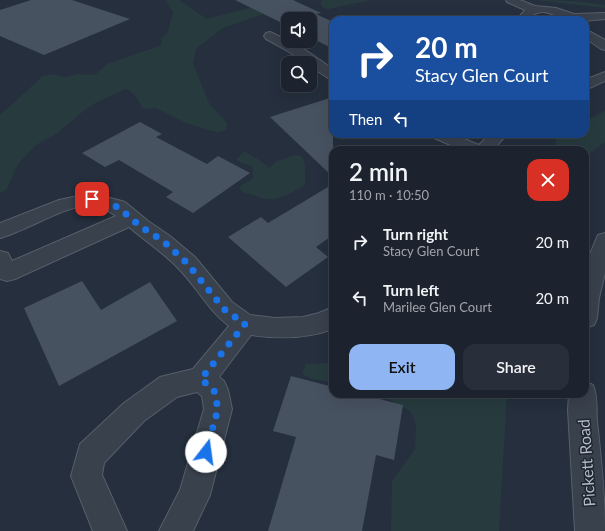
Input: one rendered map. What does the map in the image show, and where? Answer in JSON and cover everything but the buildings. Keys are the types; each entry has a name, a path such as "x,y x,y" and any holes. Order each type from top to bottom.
{"street":[{"path":"511,0 532,15 556,11 566,16"},
{"path":"589,17 605,16"},
{"path":"270,36 292,48 329,72"},
{"path":"589,36 605,46"},
{"path":"589,84 605,76"},
{"path":"448,138 467,146"},
{"path":"487,146 495,138"},
{"path":"0,231 66,204 92,199 118,207 132,217 140,226 163,241 187,263 224,309 245,324 275,328 303,327 324,322 329,319"},
{"path":"0,259 7,273 132,217"},
{"path":"589,291 605,240"},
{"path":"110,531 86,476 91,455 134,412 170,386 201,379 245,324"},
{"path":"176,531 194,495 218,409 214,390 201,379"},
{"name":"Pickett Road","path":"583,398 582,410 592,531"}],"green space":[{"path":"166,0 179,0 207,19 249,8 256,3 266,13 223,28 196,49 193,63 209,103 227,123 226,130 219,132 211,131 186,123 156,108 143,109 134,95 126,89 97,102 56,134 36,145 18,164 6,190 0,193 0,115 43,76 50,74 65,77 78,74 96,74 107,64 159,46 162,43 161,38 168,32 173,12"},
{"path":"322,0 372,0 328,9 323,8 321,4"},
{"path":"536,0 588,3 605,5 605,8"},
{"path":"605,111 605,142 589,154 589,146 555,146 555,138 589,138 589,119"},
{"path":"244,151 270,168 276,161 291,156 300,156 305,162 305,185 286,195 271,199 242,192 239,187 252,179 253,176 253,168 236,160"},
{"path":"329,363 329,381 312,379 302,374 306,364"},
{"path":"387,398 507,398 499,531 391,531 392,481 415,449 416,425 411,412"}],"route":[{"path":"92,199 118,207 132,217 140,226 163,241 187,263 224,309 245,324 201,379 214,390 218,409 206,452"}]}
